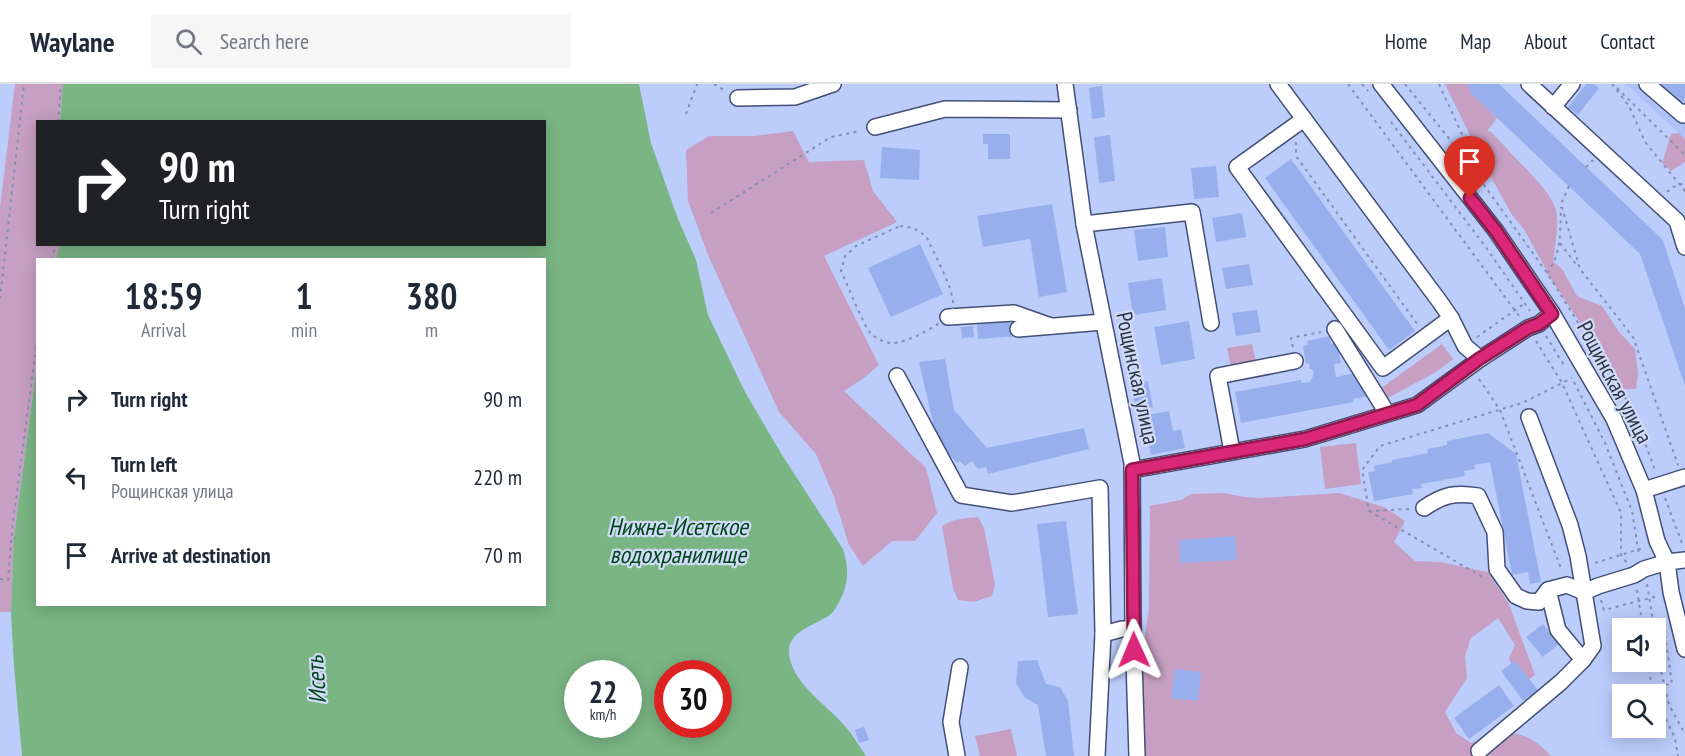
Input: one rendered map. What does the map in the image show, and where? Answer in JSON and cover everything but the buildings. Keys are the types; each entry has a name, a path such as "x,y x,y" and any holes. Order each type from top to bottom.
{"street":[{"path":"738,98 795,97 833,84"},
{"name":"Рощинская улица","path":"1065,84 1084,224 1132,470 1137,756"},
{"path":"1278,84 1299,123 1451,318 1475,362"},
{"path":"1529,84 1677,221 1685,247"},
{"path":"1553,106 1572,84"},
{"path":"1647,84 1683,115 1685,112"},
{"name":"Рощинская улица","path":"1375,89 1496,231 1552,314 1614,419 1644,490 1657,541 1667,562 1671,592 1685,649"},
{"path":"875,127 945,109 1069,110"},
{"path":"1299,123 1237,167 1383,368 1451,318"},
{"path":"1084,224 1192,212 1210,323"},
{"path":"948,317 1014,313 1051,326"},
{"path":"1132,470 1305,439 1417,405 1475,362 1552,314"},
{"path":"1018,329 1103,322"},
{"path":"1335,329 1384,408"},
{"path":"1231,446 1218,376 1295,361"},
{"path":"897,376 961,495 1012,503 1100,488 1103,634 1097,756"},
{"path":"1479,752 1561,682 1583,660 1593,646 1591,589 1578,556 1570,525 1529,417"},
{"path":"1644,490 1685,477"},
{"path":"1424,508 1438,498 1462,494 1478,496 1495,532 1497,569 1516,596 1527,601 1539,602 1548,590 1567,585 1591,589 1634,575 1644,569 1667,562 1685,560"},
{"path":"1548,590 1558,630 1583,660"},
{"path":"1103,634 1122,629 1133,629"},
{"path":"957,756 951,722 960,667"}],"path":[{"path":"0,299 24,84"},
{"path":"58,120 61,84"},
{"path":"686,114 696,84"},
{"path":"1362,84 1375,89"},
{"path":"1439,84 1488,190"},
{"path":"1612,84 1685,154"},
{"path":"1612,84 1629,106 1645,142 1685,191"},
{"path":"1390,121 1485,246 1567,369"},
{"path":"1299,123 1296,156 1418,326 1430,318 1437,328"},
{"path":"711,213 831,138 875,127"},
{"path":"1586,167 1594,160"},
{"path":"1547,273 1555,263 1560,243 1561,204 1569,186"},
{"path":"1561,204 1580,269"},
{"path":"900,226 913,227 920,231 927,238 952,293 954,306 948,317 938,325 901,342 893,344 882,341 869,332 841,271 845,256 856,246 900,226"},
{"path":"1560,243 1633,337 1678,465 1685,470"},
{"path":"1465,345 1525,303"},
{"path":"1295,361 1291,338 1335,329"},
{"path":"0,579 8,580 13,521 36,348"},
{"path":"1475,362 1500,410 1567,585"},
{"path":"1369,511 1362,470 1380,446 1522,403 1572,378 1605,443 1632,511 1653,618"},
{"path":"1369,511 1424,508"},
{"path":"1369,511 1486,579"},
{"path":"1593,564 1638,550 1657,541"},
{"path":"1591,589 1604,610 1671,592"},
{"path":"1666,640 1672,684 1666,685"},
{"path":"1666,693 1669,705 1685,734"},
{"path":"1666,720 1675,738 1678,756"}],"shaded area":[{"path":"15,84 63,84 60,120 36,120 36,246 60,246 56,258 36,258 36,372 14,537 11,612 0,612 0,208"},
{"path":"1445,84 1468,84 1470,92 1497,118 1487,131 1491,132 1538,181 1548,195 1557,216 1553,261 1562,269 1577,296 1602,306 1619,332 1635,349 1638,374 1636,389 1619,389 1612,384 1613,371 1546,272 1523,228 1512,215"},
{"path":"1626,84 1685,84 1685,139 1671,126"},
{"path":"793,131 809,162 864,160 873,191 897,222 824,256 879,365 844,391 926,468 937,513 915,541 892,541 863,566 849,545 834,497 816,454 779,412 708,255 688,201 686,150 709,136 755,136"},
{"path":"1679,133 1685,139 1685,162 1671,171 1662,163 1671,134"},
{"path":"1252,344 1256,363 1231,368 1227,348"},
{"path":"1442,344 1453,359 1436,372 1386,399 1380,389"},
{"path":"1356,443 1361,484 1325,489 1320,447"},
{"path":"1224,493 1260,498 1340,493 1386,508 1405,521 1394,542 1415,561 1440,562 1488,572 1508,602 1535,675 1526,681 1514,672 1509,658 1515,645 1498,618 1471,638 1465,656 1467,678 1445,712 1456,733 1471,743 1490,736 1515,733 1532,740 1551,756 1137,756 1136,701 1149,608 1150,506 1181,500 1191,494"},
{"path":"978,517 984,528 995,584 992,596 974,602 958,600 953,588 942,526 955,520"},
{"path":"1011,729 1017,756 980,756 975,736"}],"water":[{"name":"Нижне-Исетское водохранилище","path":"63,84 639,84 651,143 678,219 696,260 708,315 745,392 782,455 843,549 847,576 845,589 839,602 832,613 799,632 790,644 789,651 795,672 802,682 845,726 866,756 22,756 11,612 14,537 36,372 36,606 546,606 546,258 56,258 59,246 546,246 546,120 60,120"}],"route":[{"path":"1134,650 1132,470 1305,439 1417,405 1479,359 1552,314 1496,231 1470,198"}],"water label":[{"name":"Исеть","path":"316,680"}]}
